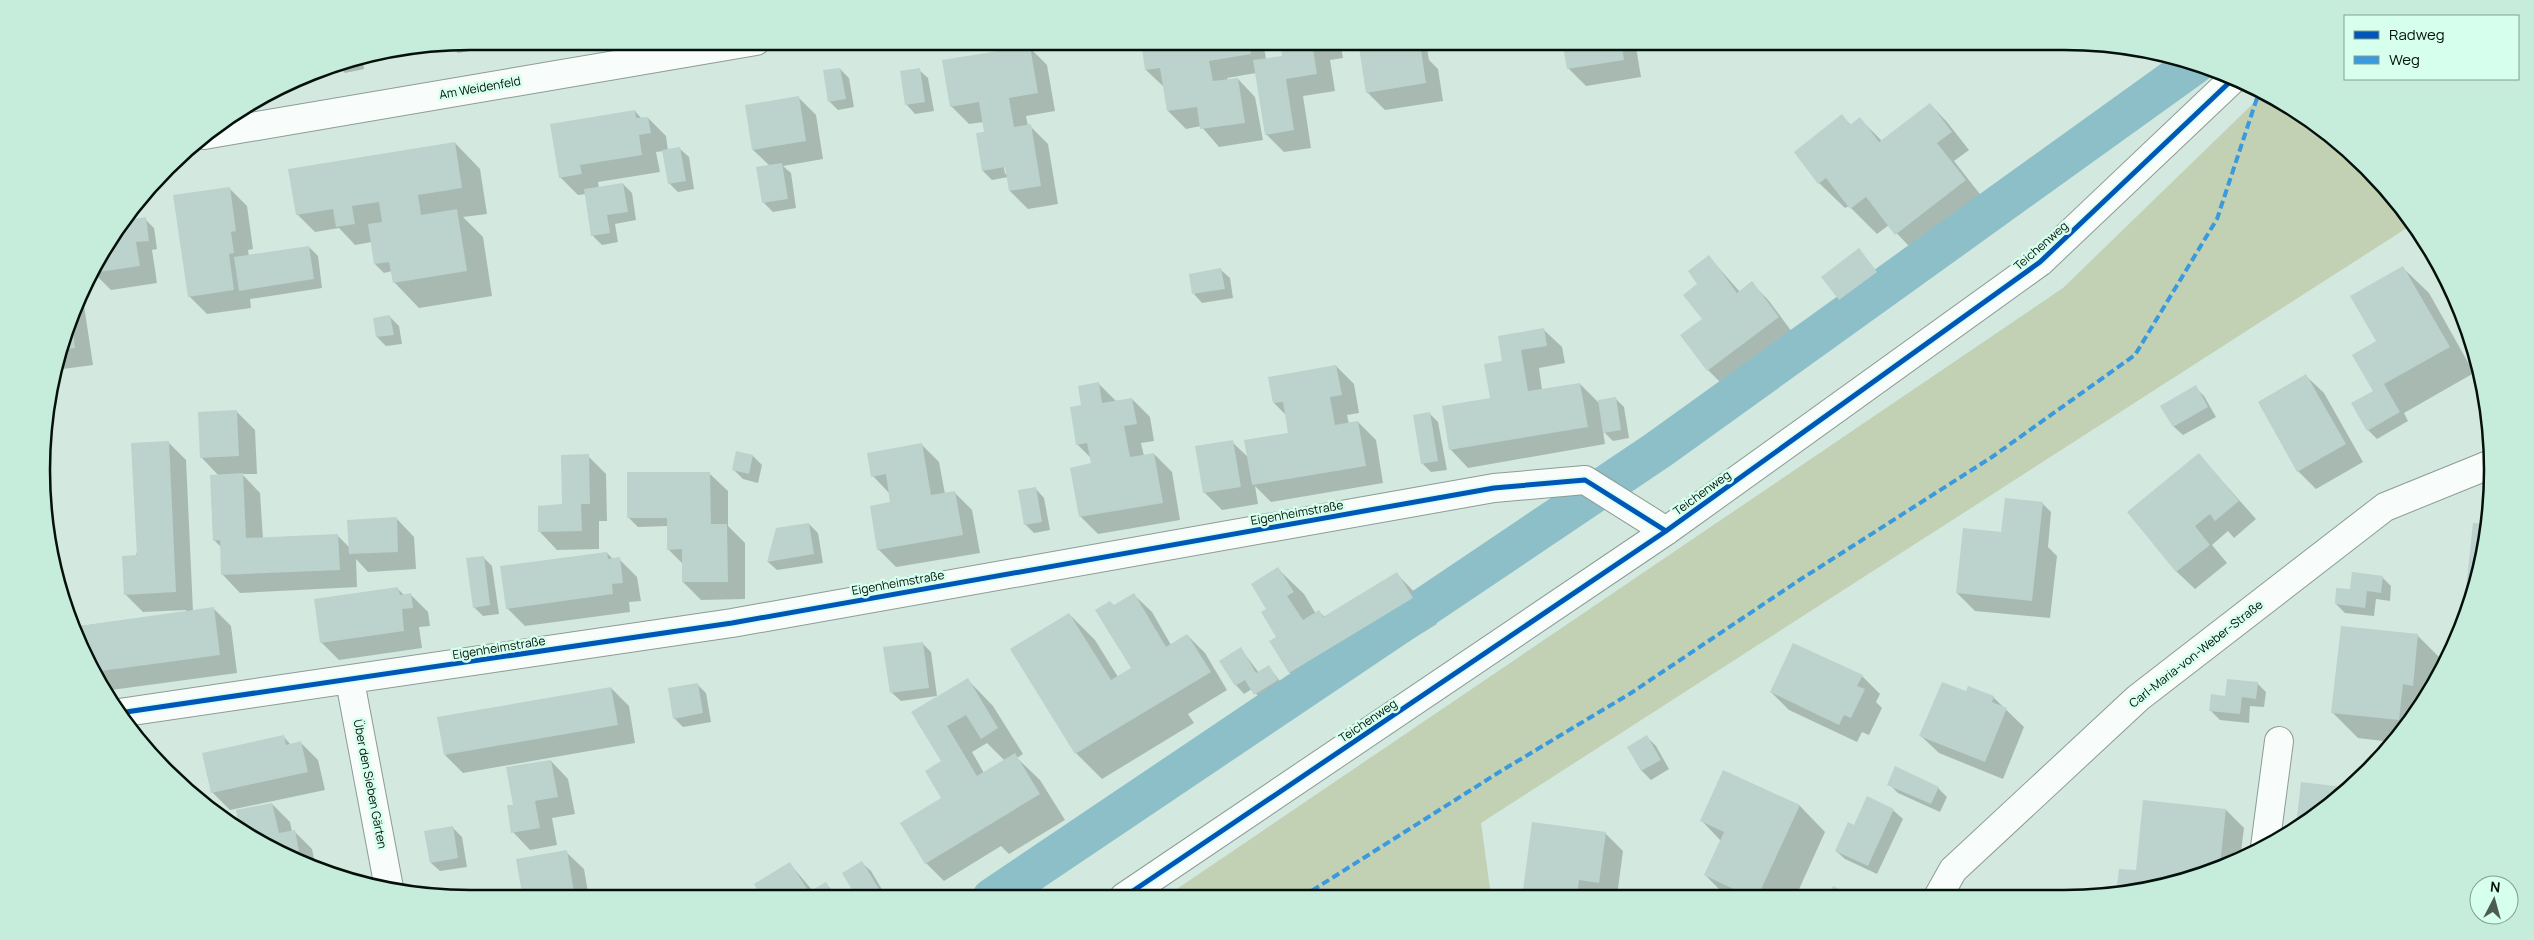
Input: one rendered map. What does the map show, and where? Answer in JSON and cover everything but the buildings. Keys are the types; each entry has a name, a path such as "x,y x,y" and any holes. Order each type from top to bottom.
{"street":[{"name":"Am Weidenfeld","path":"219,133 704,50"},
{"name":"Teichenweg","path":"1134,890 1665,531 2040,262 2228,83"},
{"name":"Carl-Maria-von-Weber-Straße","path":"1943,890 1953,870 2138,698 2385,507 2484,467"},
{"name":"Eigenheimstraße","path":"128,713 350,681 732,622 1494,488 1585,480 1665,531"},
{"name":"Über den Sieben Gärten","path":"350,681 389,882"},
{"path":"2266,838 2279,741"}],"green space":[{"path":"2259,98 2297,121 2341,154 2380,193 2407,228 1481,823 1490,890 1175,890 2063,288"}],"waterway":[{"path":"1004,890 1658,450 2188,69"}],"marked path":[{"path":"1313,890 1501,771 1631,693 1798,581 1992,457 2135,355 2217,219 2257,97"}],"cycle path":[{"path":"1134,890 1666,531 2040,262 2228,83"},
{"path":"127,712 732,623 1494,488 1585,480 1666,531"}]}
